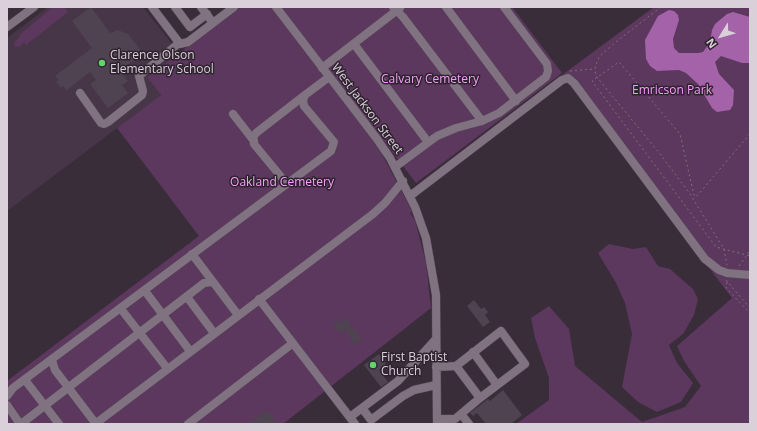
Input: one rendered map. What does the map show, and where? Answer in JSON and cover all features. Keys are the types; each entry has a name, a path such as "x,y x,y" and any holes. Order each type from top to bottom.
{"street":[{"path":"152,7 178,41 188,42 234,7"},
{"path":"175,7 190,27 207,14"},
{"path":"201,7 213,23"},
{"path":"446,7 516,100"},
{"path":"395,168 428,142 456,128 482,121 499,113 546,77 548,68 504,7"},
{"path":"7,27 31,8"},
{"name":"West Jackson Street","path":"277,8 377,139 403,181 410,196 426,238 436,295 437,422"},
{"path":"322,68 354,44 397,8 482,121"},
{"path":"80,93 101,123 104,124 108,122 142,95 143,91 139,76 178,41"},
{"path":"354,44 428,142"},
{"path":"254,141 256,133 329,77"},
{"path":"410,196 562,80 568,78 574,83 705,259 719,270 730,273 750,275"},
{"path":"7,396 13,388 331,151 334,145 332,139 304,106 303,100 305,95"},
{"path":"233,114 287,184"},
{"path":"52,360 55,370 95,424 190,350 373,214 385,203 403,181"},
{"path":"192,254 238,315"},
{"path":"7,405 21,424 207,282 213,282"},
{"path":"145,291 190,350"},
{"path":"187,297 214,333"},
{"path":"259,299 352,421 362,408 398,381 436,340"},
{"path":"121,309 167,368"},
{"path":"436,367 456,366 501,331 525,364 455,419 437,422"},
{"path":"188,424 293,343"},
{"path":"473,352 498,385"},
{"path":"456,366 480,398"},
{"path":"25,380 59,424"},
{"path":"362,408 371,420 403,396 414,390 436,385"},
{"path":"461,414 469,424"}],"path":[{"path":"661,7 599,57 595,68 597,77 681,181 724,249 730,273 727,282"},
{"path":"750,134 696,197 680,134 619,62 592,81 716,247 750,256"},
{"path":"750,251 730,273 726,288 750,313"},
{"path":"727,282 750,308"}],"shaded area":[{"path":"48,7 143,7 179,53 147,77 161,95 7,211 7,38"},
{"path":"669,10 674,11 678,15 679,20 673,39 674,48 679,53 703,52 710,42 712,30 715,24 727,14 733,12 750,17 750,63 742,63 721,56 715,62 719,74 734,90 733,105 730,110 717,112 712,108 698,84 686,73 679,70 657,71 650,66 646,59 645,40 658,16"}],"green space":[{"path":"53,7 64,7 68,12 26,45 24,42 19,47 14,46 15,41 20,37 19,35"},
{"name":"Oakland Cemetery","path":"240,7 272,7 375,141 412,211 410,213 415,220 426,263 431,308 283,424 7,424 7,381 199,236 117,128 161,95 147,77"},
{"name":"Calvary Cemetery","path":"280,7 512,7 562,73 416,183"},
{"name":"Emricson Park","path":"654,7 750,7 750,424 516,424 549,400 549,378 535,338 531,318 549,306 569,329 575,366 642,422 685,407 701,386 684,361 677,346 732,298 562,75"},
{"path":"609,244 633,249 646,247 658,266 670,269 693,289 698,299 694,315 683,334 669,345 677,363 693,383 681,402 657,412 638,402 622,387 632,334 625,303 616,283 598,253"}],"building":[{"name":"Clarence Olson Elementary School","path":"91,7 110,33 118,30 128,34 143,53 120,71 128,81 122,85 128,93 108,108 90,84 96,80 90,72 67,90 63,86 61,88 56,82 59,80 55,76 92,48 72,21"},
{"path":"474,300 481,309 484,307 488,312 485,315 490,322 483,327 467,306"},
{"path":"346,318 362,339 360,342 353,344 345,330 340,334 332,324 337,320 339,323"},
{"path":"379,354 386,364 379,370 388,382 381,387 364,365"},
{"path":"503,390 522,415 511,424 486,424 477,413 473,416 470,413 488,399 490,401"},
{"path":"267,410 278,424 248,424"}],"place":[{"name":"Clarence Olson Elementary School","path":"102,63"},
{"name":"First Baptist Church","path":"373,365"}]}
